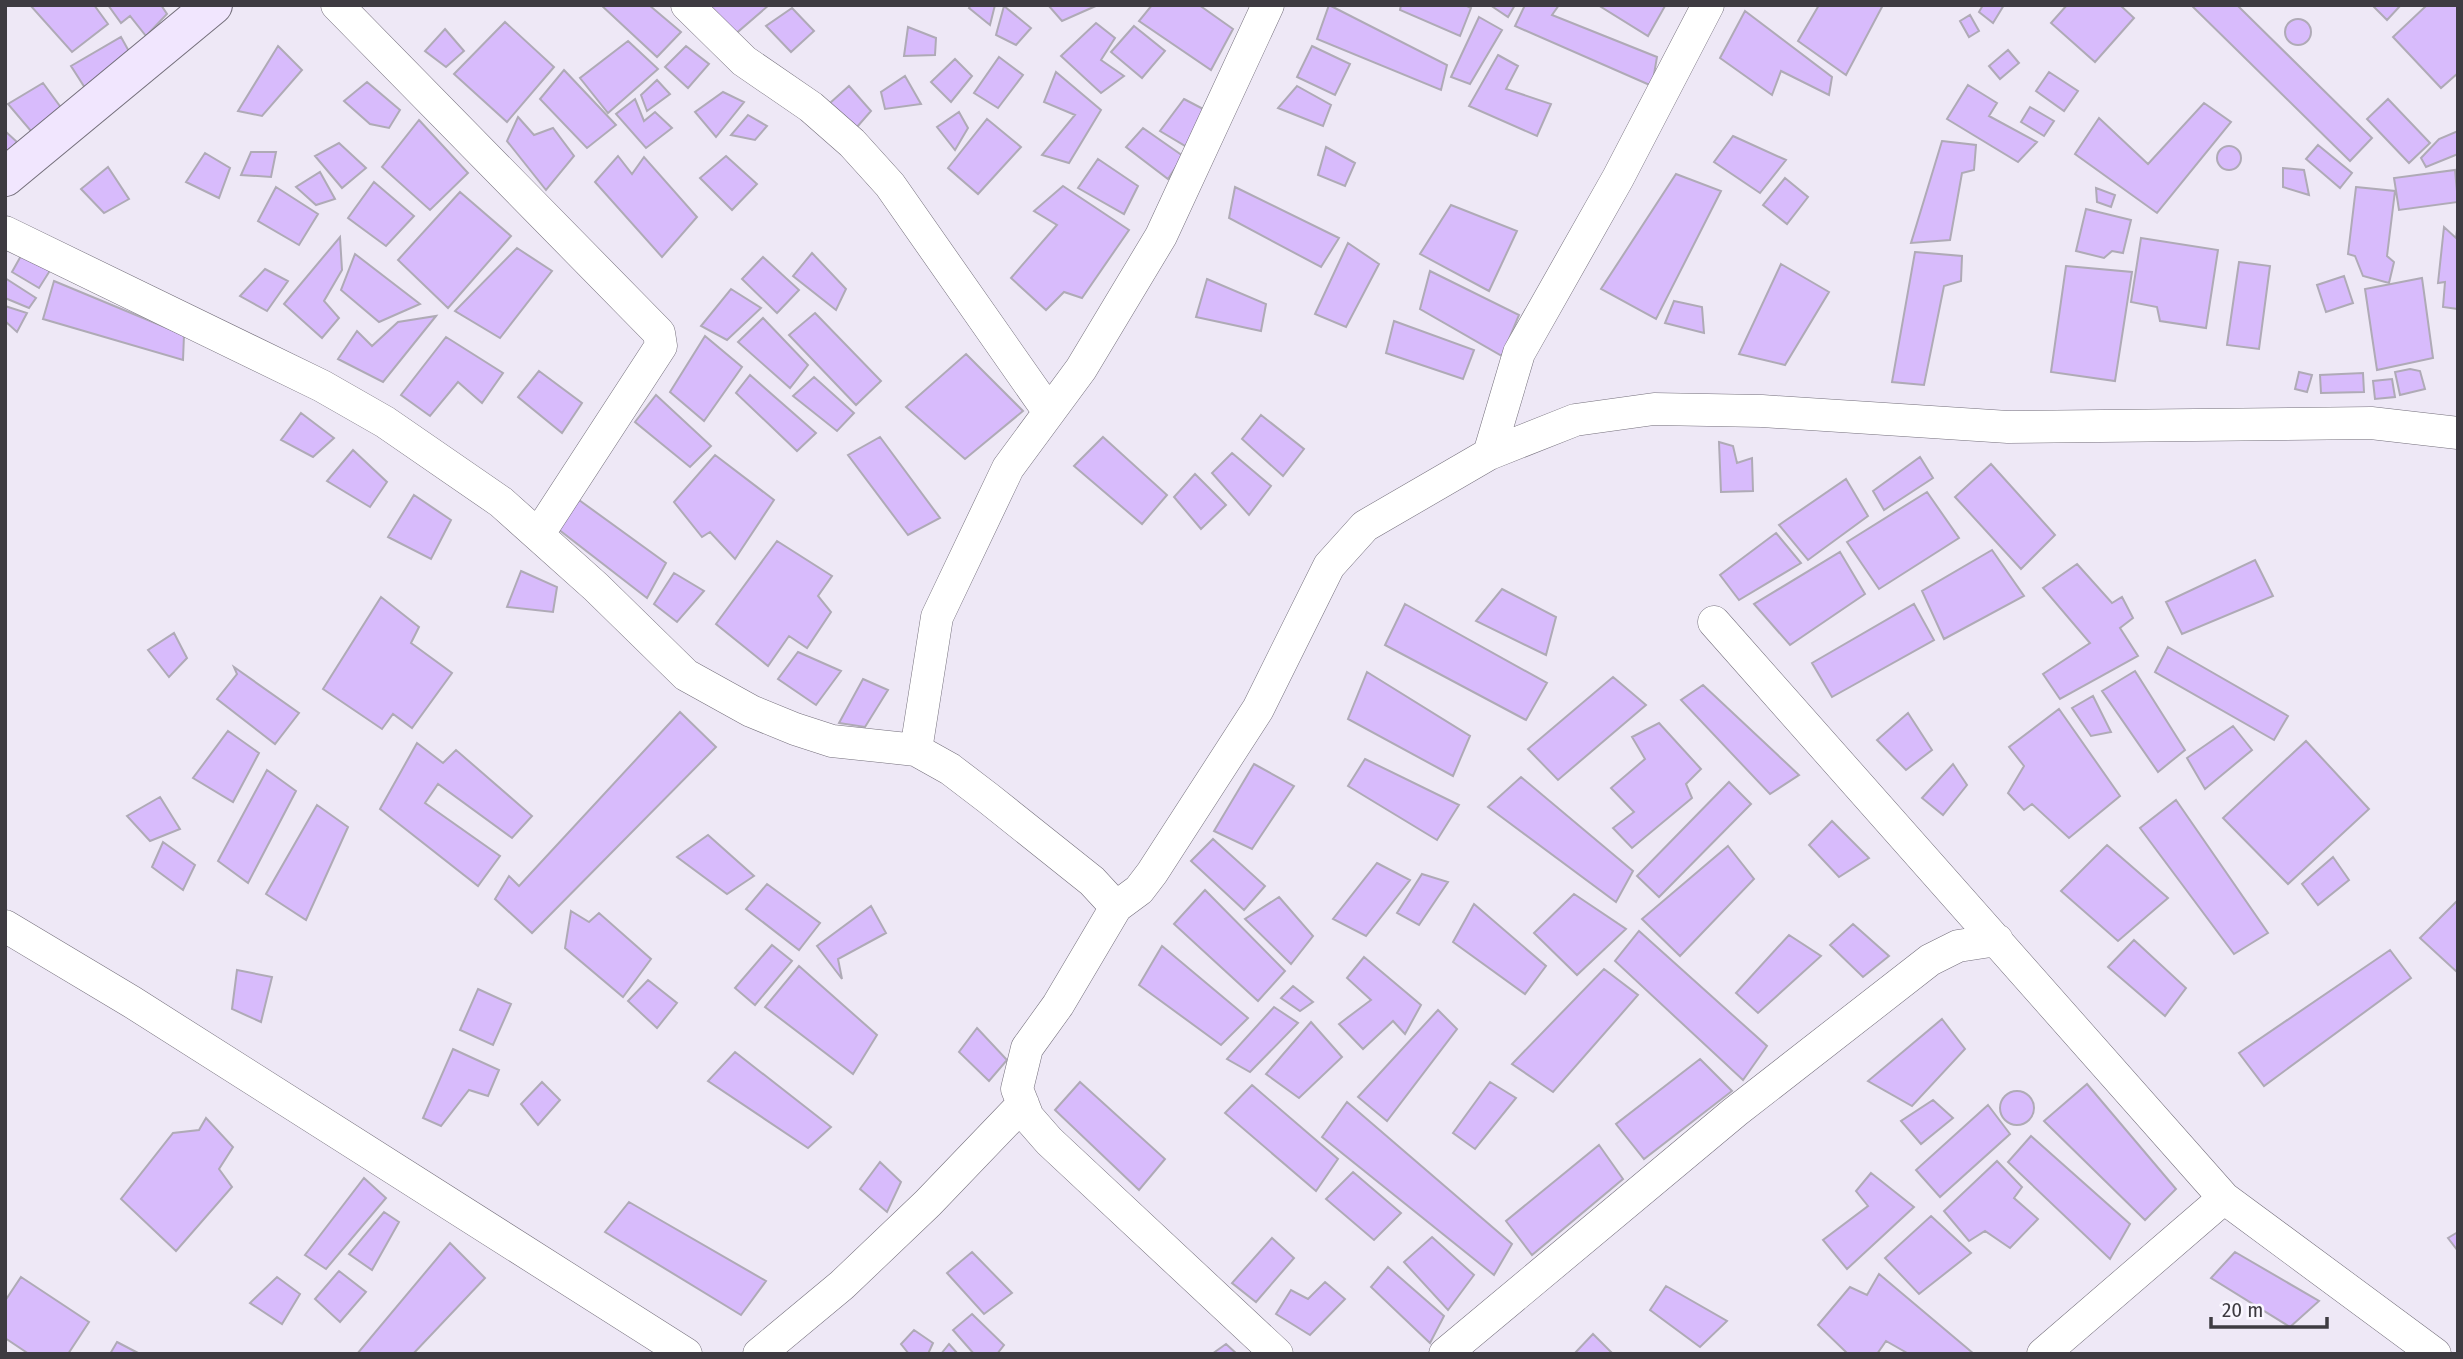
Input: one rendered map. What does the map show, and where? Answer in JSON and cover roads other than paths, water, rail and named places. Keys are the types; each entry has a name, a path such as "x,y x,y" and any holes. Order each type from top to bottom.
{"street":[{"path":"5,177 214,5"},
{"path":"337,5 659,333 661,346 538,535"},
{"path":"687,5 744,61 811,107 852,143 890,185 1049,412"},
{"path":"916,750 937,617 1008,468 1081,369 1161,236 1268,5"},
{"path":"1489,454 1520,353 1618,178 1708,5"},
{"path":"5,232 322,386 433,452 501,502 686,675 751,711 795,729 832,741 916,750 950,769 988,798 1092,881 1116,907"},
{"path":"1277,1354 1049,1141 1028,1117 1017,1089 1027,1048 1058,1006 1116,907 1139,890 1152,873 1258,709 1329,566 1365,526 1489,454 1574,420 1654,409 1762,411 2008,426 2371,423 2458,433"},
{"path":"1714,622 2224,1198 2435,1354"},
{"path":"5,926 132,1002 686,1354"},
{"path":"1445,1354 1735,1112 1930,960 1958,946 1997,940"},
{"path":"759,1354 842,1285 929,1203 1023,1104"},
{"path":"2043,1354 2224,1198"}]}
